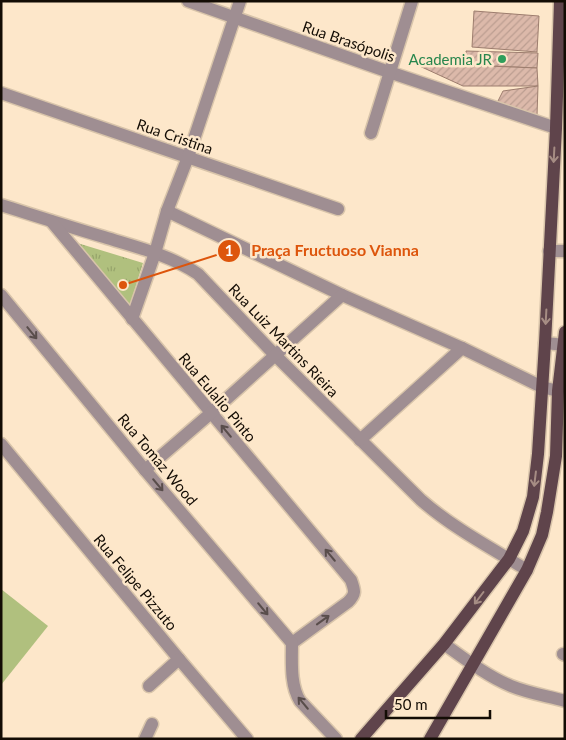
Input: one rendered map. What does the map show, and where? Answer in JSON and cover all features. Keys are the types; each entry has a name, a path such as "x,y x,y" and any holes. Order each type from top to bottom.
{"main road":[{"path":"361,739 444,644 509,559 523,531 533,497 538,454 545,343 556,128 560,1"},
{"path":"430,739 527,570 542,535 556,456 558,391 564,340"},
{"path":"538,454 556,456"}],"street":[{"name":"Rua Brasópolis","path":"188,1 389,72 556,128"},
{"path":"132,319 167,211 188,157 240,1"},
{"path":"371,133 412,1"},
{"name":"Rua Cristina","path":"1,93 338,209"},
{"name":"Rua Luiz Martins Rieira","path":"1,205 155,252 187,266 198,274 275,355 421,500 436,513 527,570"},
{"path":"167,211 342,295 462,348 542,387 558,391"},
{"name":"Rua Eulalio Pinto","path":"51,221 350,580 354,588 354,596 292,643"},
{"path":"550,251 565,251"},
{"name":"Rua Tomaz Wood","path":"1,295 292,643"},
{"path":"146,470 342,295"},
{"path":"545,343 564,340"},
{"path":"360,440 462,348"},
{"name":"Rua Felipe Pizzuto","path":"1,444 247,739"},
{"path":"292,643 293,686 296,694 300,701 336,739"},
{"path":"444,644 473,665 505,683 565,700"},
{"path":"149,686 179,659"},
{"path":"145,739 152,724"}],"green space":[{"path":"74,242 143,263 129,308"},
{"path":"1,589 48,626 1,685"}],"building":[{"path":"474,11 539,16 537,52 472,47"},
{"name":"Academia JR","path":"466,51 538,53 537,68 466,65"},
{"path":"413,63 537,68 538,86 463,86"},
{"path":"538,86 537,115 497,103 503,91"}],"place":[{"name":"Academia JR","path":"502,59"},
{"name":"Praça Fructuoso Vianna","path":"123,285"}]}
